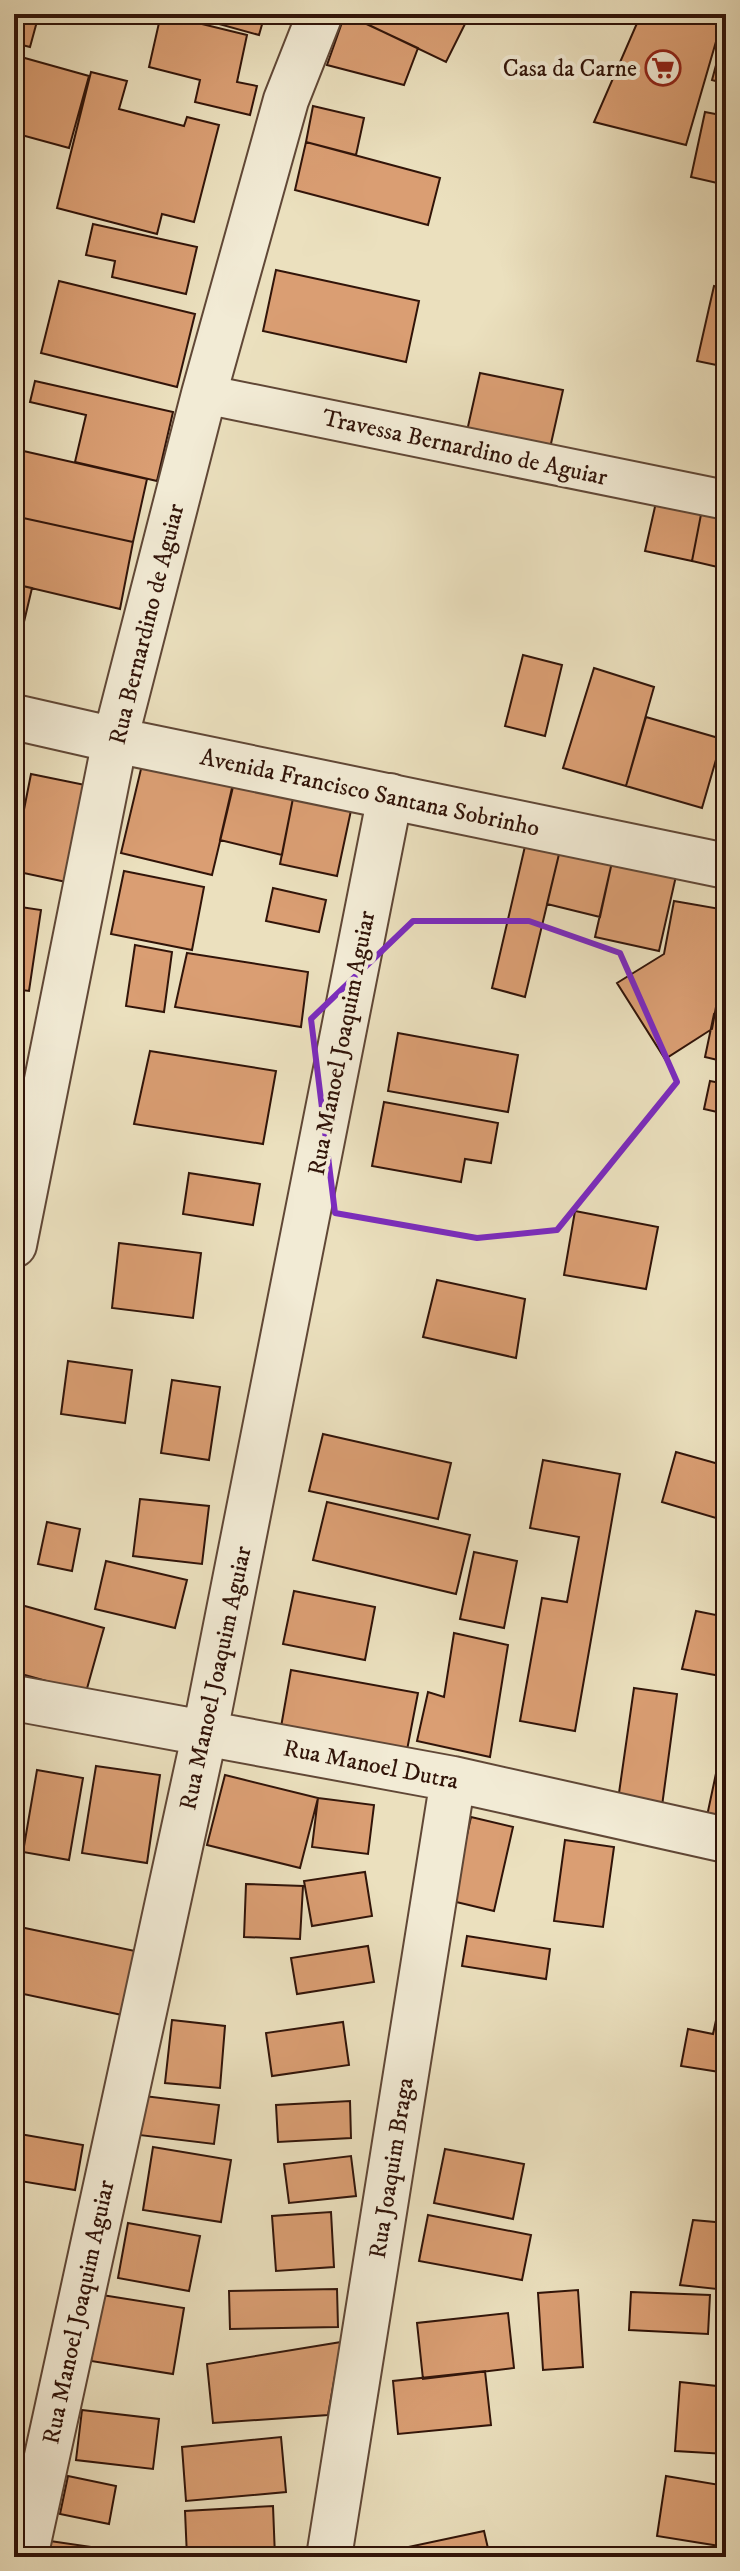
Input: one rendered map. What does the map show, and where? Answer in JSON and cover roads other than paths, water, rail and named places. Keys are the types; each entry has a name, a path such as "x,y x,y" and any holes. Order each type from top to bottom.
{"street":[{"name":"Rua Bernardino de Aguiar","path":"14,1245 115,740 204,394 286,100 320,14"},
{"name":"Travessa Bernardino de Aguiar","path":"204,394 726,500"},
{"name":"Avenida Francisco Santana Sobrinho","path":"14,717 726,866"},
{"name":"Rua Manoel Joaquim Aguiar","path":"25,2557 205,1732 390,796"},
{"name":"Rua Manoel Dutra","path":"14,1698 453,1779 726,1840"},
{"name":"Rua Joaquim Braga","path":"329,2557 453,1779"}],"place":[{"name":"Casa da Carne","path":"663,68"}]}
